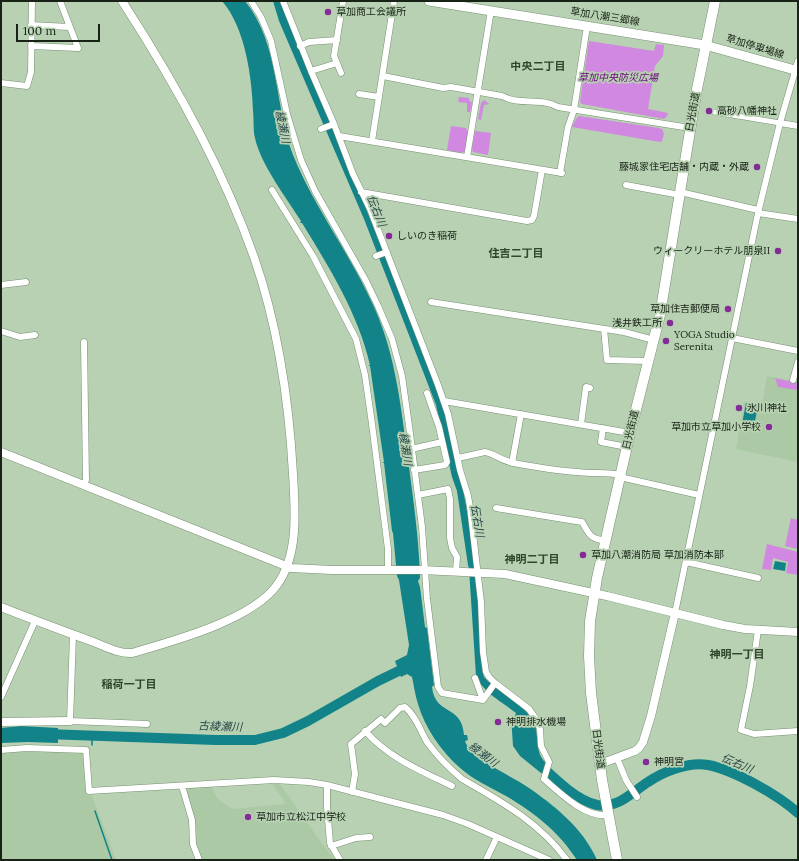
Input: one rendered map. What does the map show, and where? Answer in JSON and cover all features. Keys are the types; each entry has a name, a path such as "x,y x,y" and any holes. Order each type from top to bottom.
{"main road":[{"name":"草加八潮三郷線","path":"429,1 705,45"},
{"name":"日光街道","path":"617,860 605,798 591,687 589,656 590,621 594,593 620,476 666,290 690,128 705,45 715,1"},
{"name":"草加停車場線","path":"705,45 796,71"}],"street":[{"path":"1,83 27,86 31,72 32,1"},
{"path":"31,46 78,48 60,1"},
{"path":"1,607 35,621 128,654 199,632 245,612 267,597 278,584 286,567 294,535 295,517 292,447 279,353 254,257 215,163 178,92 122,1"},
{"path":"250,1 260,17 271,41 287,114 301,160 315,191 366,281 392,339 402,376 418,496 426,564 424,571 438,687 442,694 483,700"},
{"path":"283,1 300,46 334,124 361,192 370,209 444,401 469,501 482,609 486,672 495,683 529,709 536,719 540,729 542,746 549,762 544,779 577,806 601,816 608,813"},
{"path":"341,74 334,56 343,1"},
{"path":"372,141 394,1"},
{"path":"467,157 491,10"},
{"path":"32,24 69,27"},
{"path":"339,136 561,173 568,127 574,110 587,26"},
{"path":"300,46 309,42 337,40"},
{"path":"600,764 635,751 639,748 643,742 651,716 686,562 758,212 780,123 798,61"},
{"path":"311,71 337,63"},
{"path":"383,76 443,88 451,87 502,96 508,99 529,102 537,101 574,110 608,114 690,128"},
{"path":"360,94 379,97"},
{"path":"714,112 798,126"},
{"path":"322,129 334,124"},
{"path":"361,192 527,221 532,220 534,216 542,170"},
{"path":"626,185 680,193 758,212 798,219"},
{"path":"272,190 313,256 356,339 365,375 390,570"},
{"path":"376,256 387,252"},
{"path":"1,285 26,282"},
{"path":"431,302 624,332 654,340"},
{"path":"604,329 608,360 648,361"},
{"path":"1,331 20,337 35,335"},
{"path":"732,338 798,351"},
{"path":"84,342 86,480 84,485"},
{"path":"793,380 798,362"},
{"path":"581,424 586,387 590,388"},
{"path":"427,393 439,428 447,462"},
{"path":"444,401 630,433"},
{"path":"512,463 521,414"},
{"path":"603,428 601,442 627,447"},
{"path":"411,449 442,442"},
{"path":"1,452 286,567 332,570 390,570 505,574 594,593 723,625 758,630 798,632"},
{"path":"414,470 445,464 447,462 486,452 512,463 584,473 606,472 699,495"},
{"path":"418,496 448,490 450,499 450,538 452,548 457,556 456,572"},
{"path":"496,508 582,522 590,537 606,542"},
{"path":"686,562 758,578"},
{"path":"1,697 35,621"},
{"path":"758,630 742,730 754,734 798,731"},
{"path":"70,721 73,635"},
{"path":"475,678 478,690 483,700"},
{"path":"483,700 495,683"},
{"path":"352,792 355,774 351,744 381,719 385,723 400,708 405,707 412,713 434,751 456,775 503,802 522,816 554,843 567,860"},
{"path":"1,722 70,721 147,724"},
{"path":"365,732 377,744 395,758 452,786"},
{"path":"1,750 27,748 86,750 89,792 274,780 309,782 328,785 443,815 468,824 549,860"},
{"path":"617,758 626,780 637,796"},
{"path":"328,785 327,807 331,846 340,860"},
{"path":"182,786 192,820 193,844 199,860"},
{"path":"331,846 356,838 370,837"},
{"path":"488,859 496,837"}],"shaded area":[{"name":"草加市立草加小学校","path":"767,376 798,382 798,462 736,449 744,402 762,405"},
{"path":"25,750 83,753 86,795 92,796 116,860 1,860 1,753"},
{"name":"草加市立松江中学校","path":"272,783 279,783 335,860 202,860 195,841 196,826 186,794 189,788 211,787 218,799 232,809 286,804"}],"green space":[{"name":"草加中央防災広場","path":"589,41 654,51 656,44 664,45 663,56 655,66 648,109 668,113 664,119 582,104 580,102"},
{"path":"459,97 469,98 472,103 470,112 467,112 467,103 458,102"},
{"path":"484,100 489,104 484,105 481,120 478,119 481,103"},
{"path":"579,116 659,128 662,129 664,134 662,141 660,142 572,127"},
{"path":"451,126 466,128 468,132 465,151 461,153 447,150"},
{"path":"475,131 491,133 488,155 473,152 472,149"},
{"path":"775,378 798,383 798,390 778,387"},
{"path":"791,518 798,520 798,549 785,546"},
{"path":"767,544 798,552 798,575 786,573 788,562 773,558 771,570 762,569"}],"water":[{"name":"綾瀬川","path":"222,1 245,1 265,36 271,55 282,116 293,155 312,194 366,289 382,327 388,346 397,383 416,518 420,578 418,581 425,627 427,628 434,696 443,707 459,718 464,735 467,735 468,740 465,741 468,747 482,760 526,786 557,809 584,838 597,860 577,860 562,840 546,824 506,796 464,772 452,761 434,738 425,722 417,701 412,677 407,674 401,677 395,661 407,655 409,645 399,580 397,576 384,463 382,462 384,462 370,366 368,366 370,365 365,346 342,291 262,158 254,135 251,83 246,53 236,24"},
{"path":"273,1 281,1 295,39 367,211 437,388 456,457 470,528 478,599 482,670 484,677 529,714 535,724 538,747 542,758 546,763 541,773 520,756 513,746 511,716 515,716 516,713 488,692 476,676 469,569 457,491 452,477 436,405 364,219 279,21"},
{"path":"746,403 758,406 754,426 742,424"},
{"path":"775,561 786,563 785,571 773,569"},
{"path":"21,726 58,728 58,743 1,743 1,728"}],"waterway":[{"name":"古綾瀬川","path":"45,734 255,740 283,733 308,721 378,681 411,665"},
{"path":"92,735 92,745"},
{"name":"伝右川","path":"535,757 536,761 564,787 580,798 597,805 605,806 618,802 654,778 676,768 701,764 730,772 755,784 768,791 798,813"},
{"path":"95,811 112,860"}],"place":[{"name":"草加商工会議所","path":"328,12"},
{"name":"高砂八幡神社","path":"709,111"},
{"name":"藤城家住宅店舗・内蔵・外蔵","path":"757,167"},
{"name":"しいのき稲荷","path":"389,236"},
{"name":"ウィークリーホテル朋泉II","path":"778,251"},
{"name":"草加住吉郵便局","path":"728,309"},
{"name":"浅井鉄工所","path":"670,323"},
{"name":"YOGA Studio Serenita","path":"666,341"},
{"name":"氷川神社","path":"739,408"},
{"name":"草加市立草加小学校","path":"769,427"},
{"name":"草加八潮消防局 草加消防本部","path":"583,555"},
{"name":"神明排水機場","path":"498,722"},
{"name":"神明宮","path":"646,762"},
{"name":"草加市立松江中学校","path":"248,817"}],"district":[{"name":"中央二丁目","path":"538,67"},
{"name":"住吉二丁目","path":"516,254"},
{"name":"神明二丁目","path":"532,560"},
{"name":"神明一丁目","path":"737,655"},
{"name":"稲荷一丁目","path":"129,685"}]}
